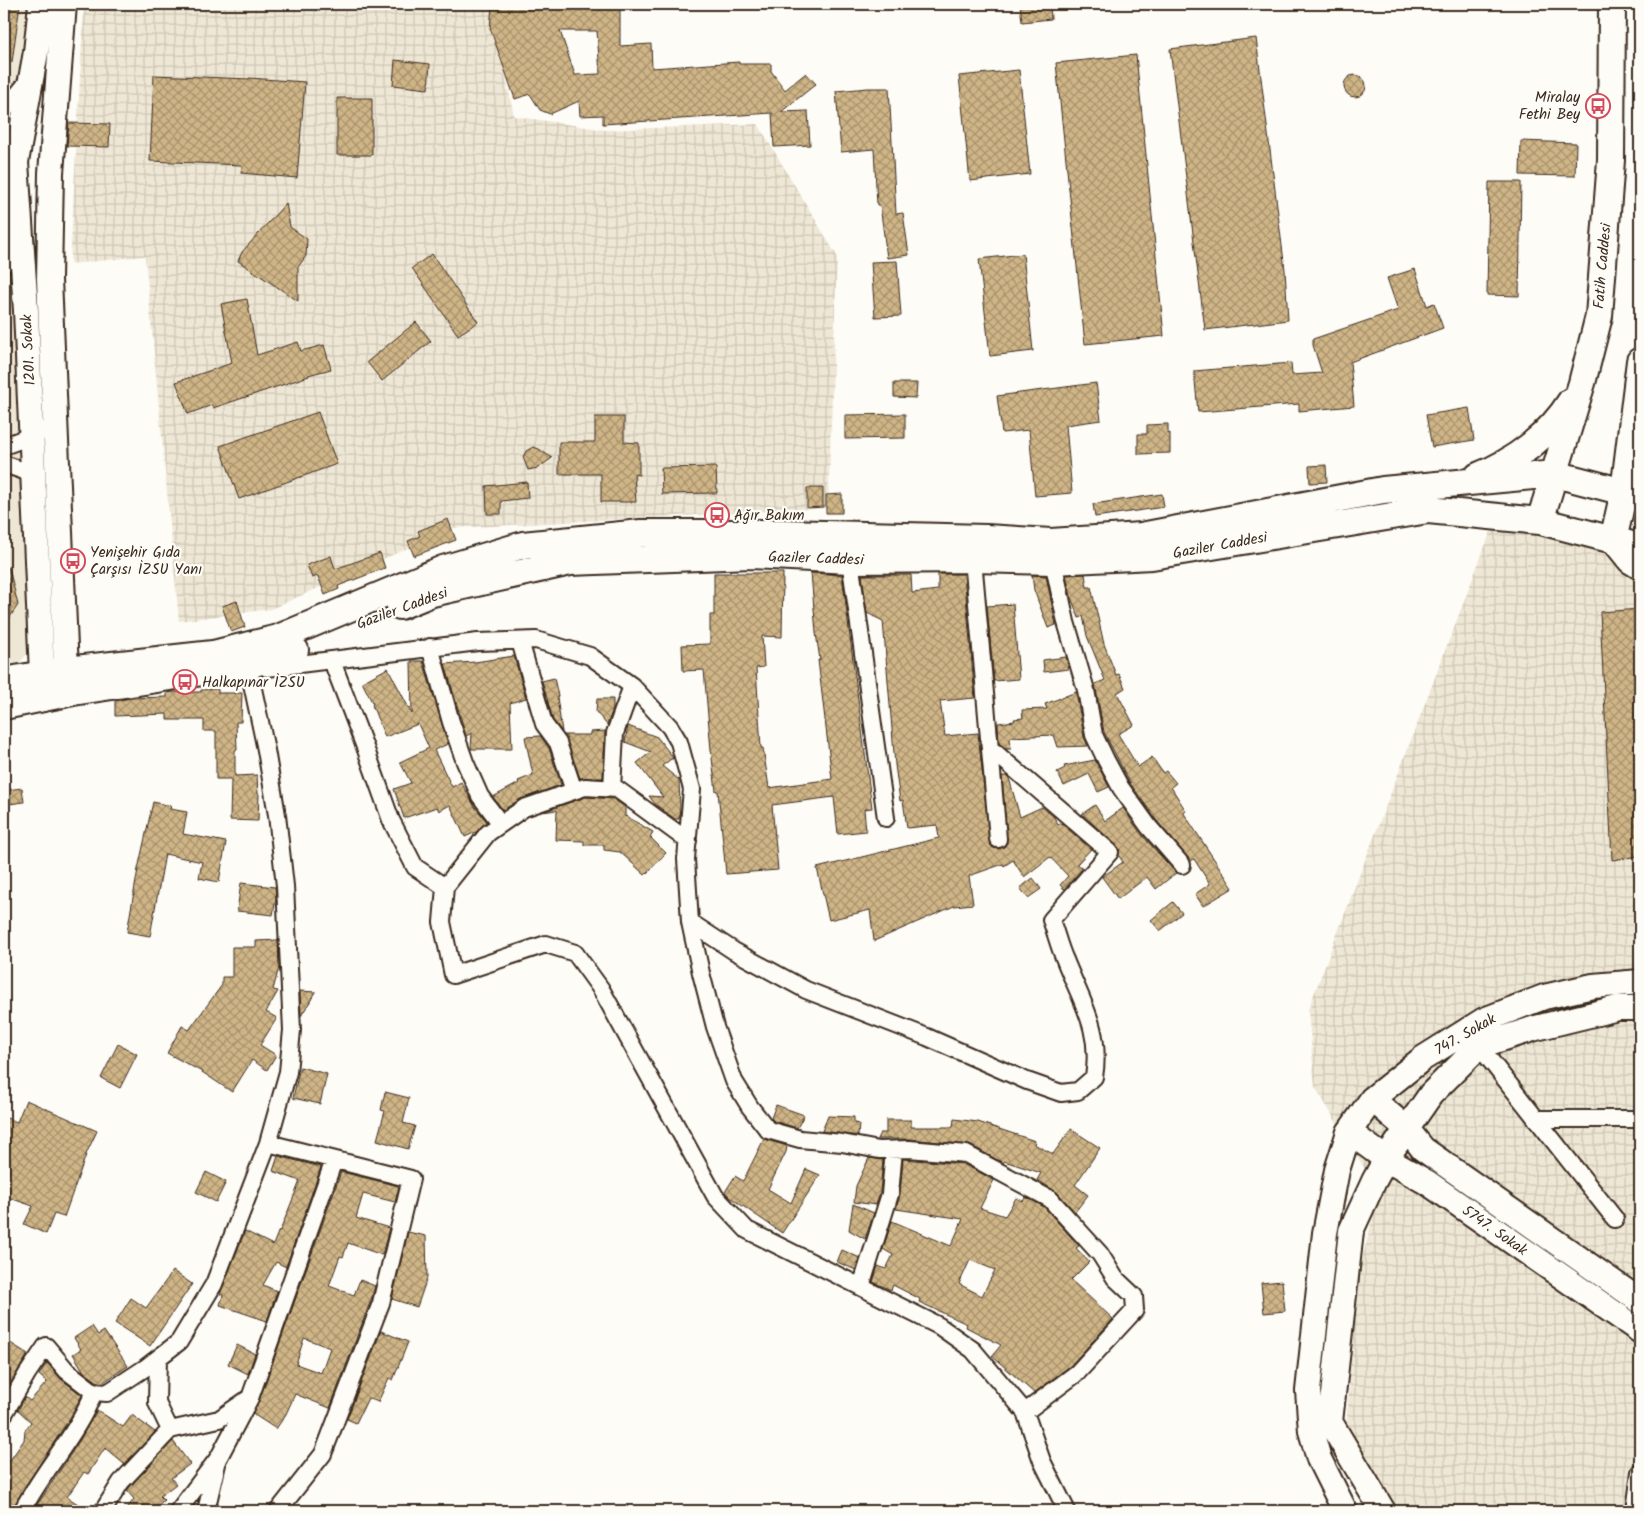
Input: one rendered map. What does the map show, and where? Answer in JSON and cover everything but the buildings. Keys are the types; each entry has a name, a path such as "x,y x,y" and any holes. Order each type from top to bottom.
{"main road":[{"name":"1201. Sokak","path":"40,4 36,52 10,159 26,311 33,474 57,683"},
{"name":"1201. Sokak","path":"57,683 55,427 49,278 51,173 64,4"},
{"name":"Fatih Caddesi","path":"1540,521 1582,383 1599,316 1611,160 1612,4"},
{"path":"10,159 30,212 37,274 49,278"},
{"path":"1640,361 1632,495 1613,540 1630,561 1640,567"},
{"path":"1458,484 1483,474 1525,449 1548,430 1566,409 1582,383"},
{"path":"1554,474 1632,495"},
{"name":"Gaziler Caddesi","path":"4,706 57,683 213,654 278,638 443,569 523,545 641,533 783,532 1060,541 1141,536 1383,490 1554,474"},
{"name":"Gaziler Caddesi","path":"4,680 57,683 249,668 432,593 570,562 751,555 850,560 972,559 1053,561 1152,556 1428,510 1540,521 1640,547"},
{"name":"747. Sokak","path":"1345,1511 1320,1459 1311,1431 1308,1391 1324,1233 1337,1170 1348,1132 1372,1099 1422,1059 1484,1020 1544,997 1593,986 1640,982"},
{"name":"747. Sokak","path":"1383,1511 1330,1422 1351,1231 1374,1181 1386,1159 1431,1094 1479,1046 1536,1028 1609,1010 1640,1008"},
{"name":"5747. Sokak","path":"1372,1099 1407,1129 1423,1149 1640,1301"},
{"name":"5747. Sokak","path":"1348,1132 1386,1159 1428,1183 1640,1331"}],"street":[{"path":"4,111 31,77"},
{"path":"4,264 10,159"},
{"path":"4,446 55,427"},
{"path":"4,464 33,474"},
{"path":"972,559 998,839"},
{"path":"850,560 886,818"},
{"path":"1053,561 1066,622 1086,690 1094,735 1121,788 1149,827 1182,865"},
{"path":"4,1414 46,1346 68,1371 94,1392 107,1393 179,1342 214,1284 268,1143 288,1072 292,1030 285,886 275,805 249,668 332,661 478,642 536,640 590,656 632,686 670,727 679,742 692,789 686,859 690,922 701,973 715,1027 734,1081 750,1107 768,1130 800,1139 842,1143 879,1150 909,1149 966,1154 1050,1200 1100,1254 1114,1278 1134,1296 1135,1310 1077,1373 1025,1412"},
{"path":"520,641 544,724 558,743 574,791"},
{"path":"430,647 451,722 465,762 480,796 501,824"},
{"path":"332,661 391,820 415,867 445,887"},
{"path":"612,789 615,733 632,686"},
{"path":"690,922 734,951 806,990 927,1037 1028,1081 1061,1093 1078,1091 1094,1077 1097,1060 1091,1020 1064,960 1051,920 1110,852 990,748"},
{"path":"688,841 618,789 585,787 524,808 488,833 445,887 442,922 452,975 546,944 575,953 601,990 714,1196 747,1230 939,1326 973,1350 1025,1412 1042,1461 1067,1511"},
{"path":"1479,1046 1614,1219"},
{"path":"1536,1119 1640,1119"},
{"path":"268,1143 411,1179 381,1304 323,1454 278,1511"},
{"path":"861,1287 890,1194 894,1150"},
{"path":"178,1511 219,1457 250,1398 334,1160"},
{"path":"158,1358 157,1403 170,1430"},
{"path":"22,1511 30,1495 87,1410 94,1392"},
{"path":"103,1511 121,1482 170,1430 219,1419 250,1398"},
{"path":"206,1511 219,1457"},
{"path":"1635,1511 1640,1472"}],"shaded area":[{"path":"4,4 32,4 9,154 39,641 14,669 4,670"},
{"path":"84,4 490,4 514,116 605,130 758,124 837,256 828,508 453,528 271,609 179,621 145,256 70,264"},
{"path":"1495,520 1596,548 1640,578 1640,1511 1394,1511 1346,1428 1358,1276 1379,1192 1315,1087 1308,1010"}],"place":[{"name":"Miralay Fethi Bey","path":"1598,106"},
{"name":"Ağır Bakım","path":"717,515"},
{"name":"Yenişehir Gıda Çarşısı İZSU Yanı","path":"73,561"},
{"name":"Halkapınar İZSU","path":"185,682"}]}
